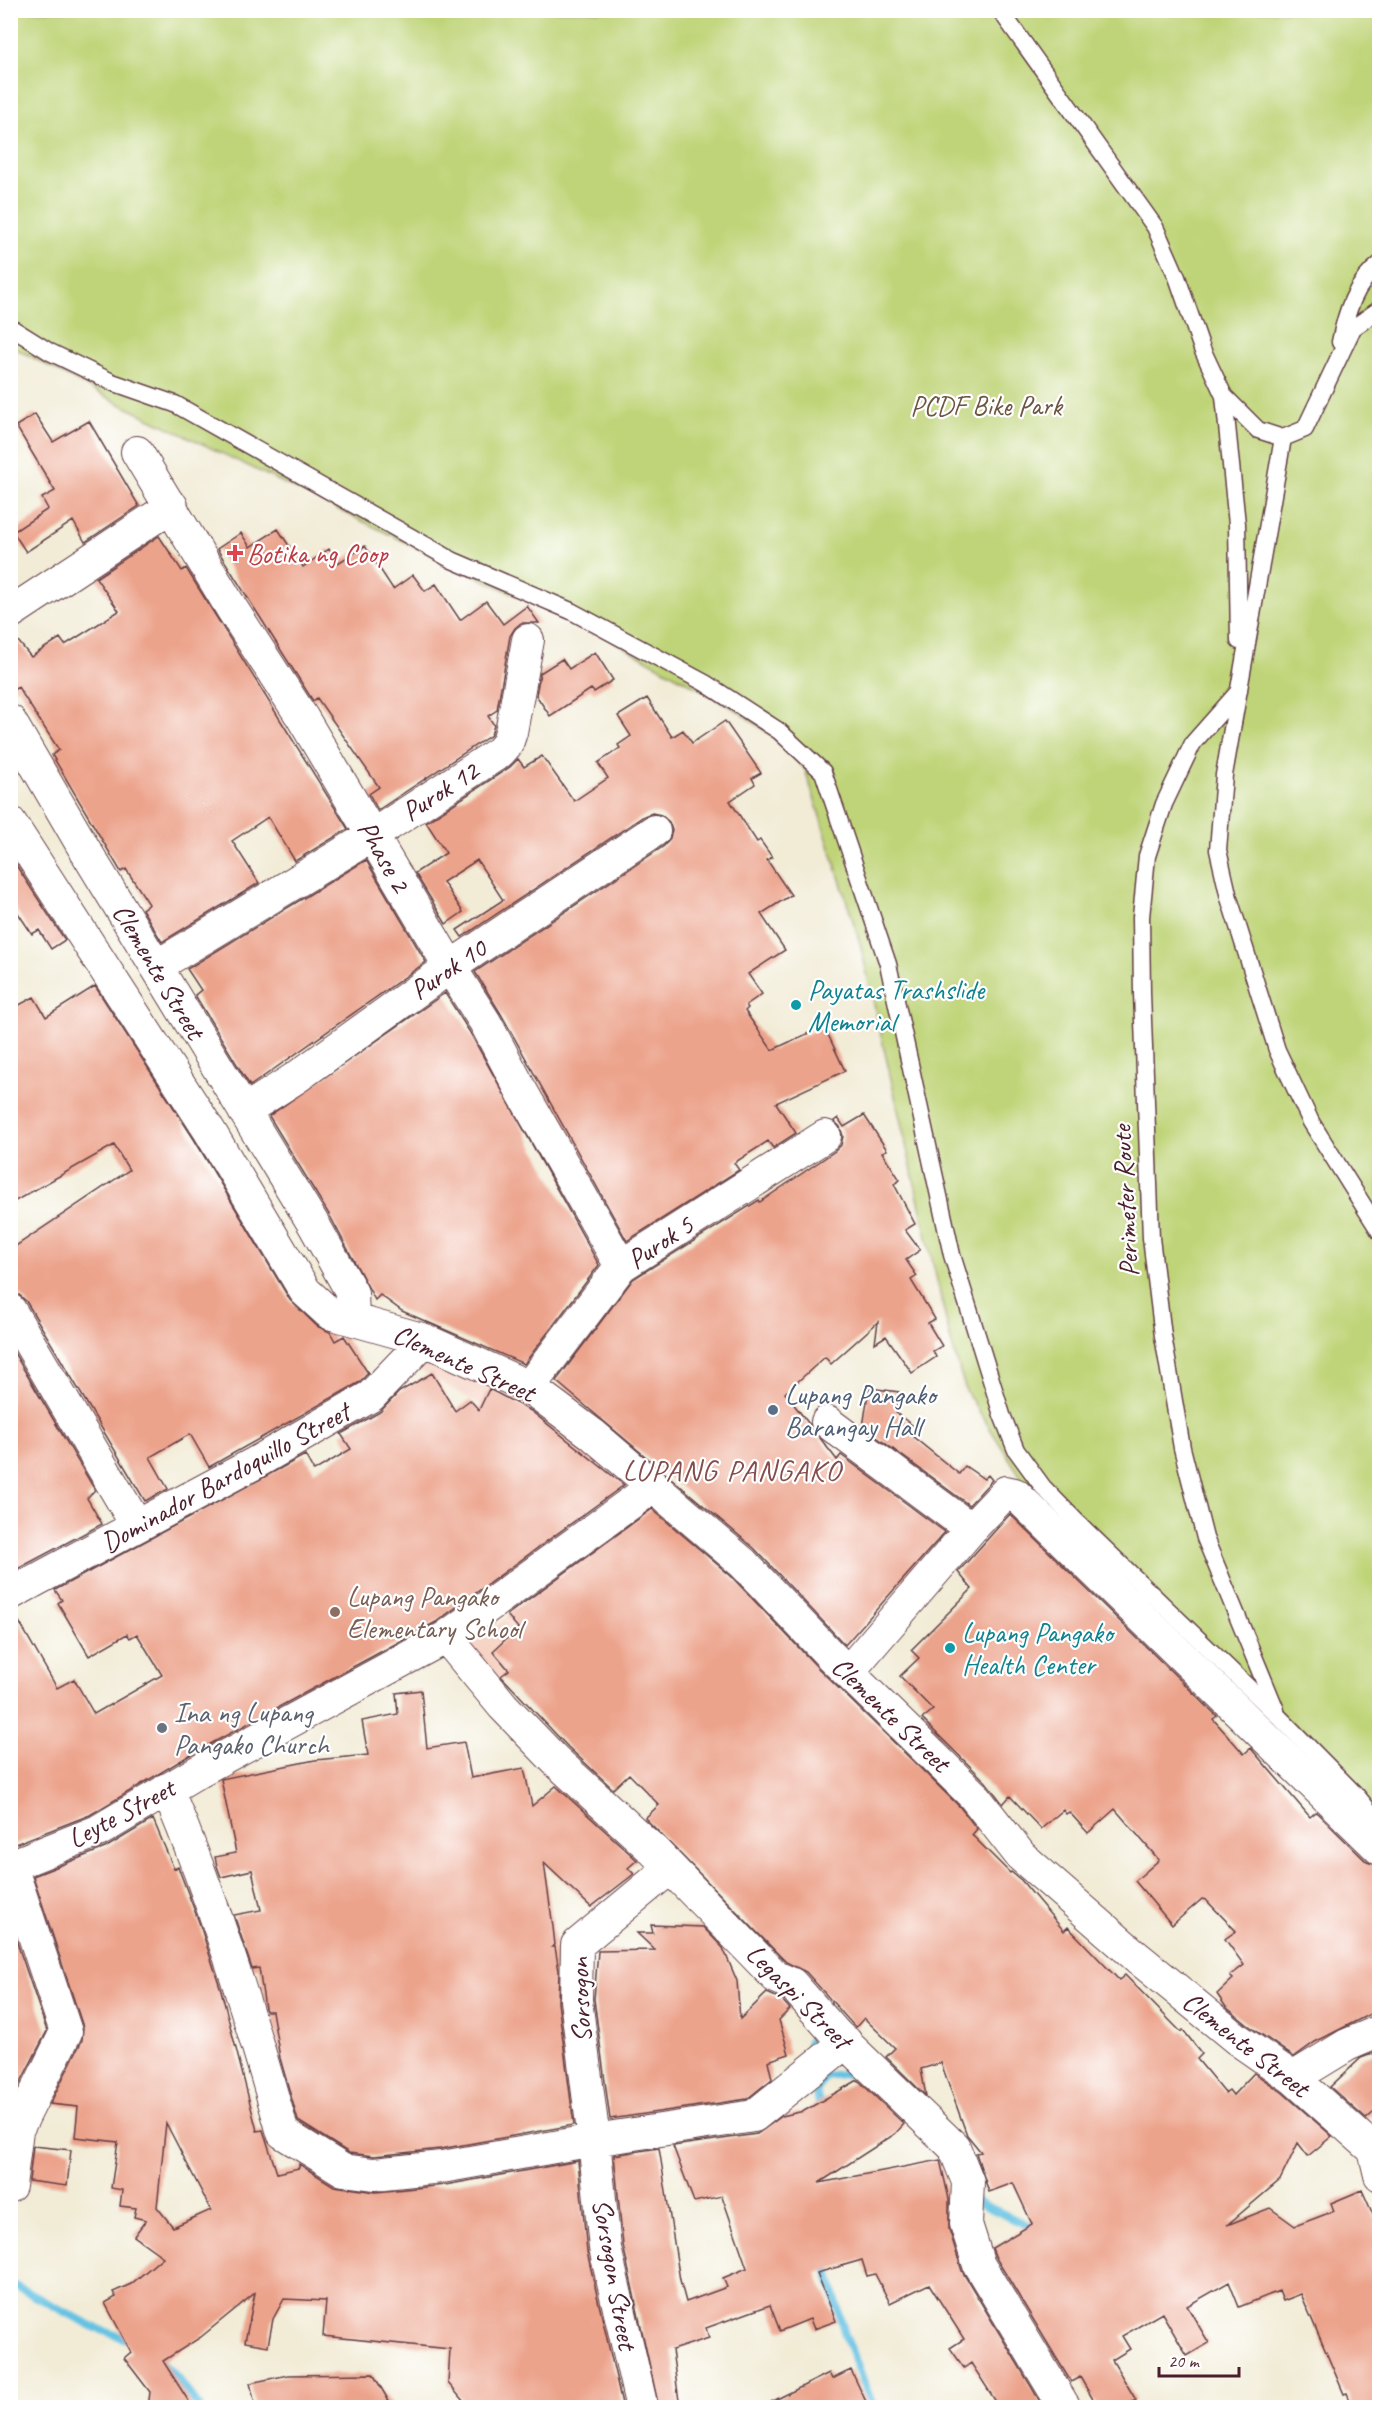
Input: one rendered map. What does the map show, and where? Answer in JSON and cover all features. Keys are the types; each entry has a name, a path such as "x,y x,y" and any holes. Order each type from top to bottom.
{"street":[{"name":"Phase 2","path":"137,452 172,506 232,609 302,717 485,1022 621,1266"},
{"path":"10,613 172,506"},
{"name":"Purok 12","path":"157,966 373,835 500,752 507,744 528,640"},
{"name":"Clemente Street","path":"10,721 133,928 315,1225 352,1293 353,1318"},
{"name":"Clemente Street","path":"10,822 178,1082 305,1292 329,1313 425,1340 529,1387 592,1434 743,1563 973,1795 1021,1856 1210,2017 1293,2078 1374,2150 1380,2175"},
{"name":"Purok 10","path":"244,1111 297,1077 450,967 654,831"},
{"path":"93,952 133,928"},
{"path":"178,1082 215,1062"},
{"name":"Purok 5","path":"529,1387 621,1266 825,1136"},
{"path":"10,1310 137,1526"},
{"name":"Dominador Bardoquillo Street","path":"10,1594 255,1463 371,1396 425,1340"},
{"path":"827,1422 971,1529"},
{"name":"Leyte Street","path":"11,1866 98,1831 167,1789 446,1637 654,1486"},
{"path":"849,1671 971,1529 1006,1492 1016,1494 1380,1849"},
{"name":"Legaspi Street","path":"446,1637 503,1706 555,1760 670,1868 776,1977 792,1984 846,2042 954,2147 968,2182 966,2224 979,2265 1065,2408"},
{"path":"167,1789 195,1855 236,1973 283,2133 343,2170 374,2174 442,2167 594,2140 754,2116 846,2042"},
{"path":"10,2186 17,2130 66,2032 11,1866"},
{"name":"Sorsogon","path":"594,2140 576,2000 577,1945 670,1868"},
{"path":"1293,2078 1347,2045 1380,2031"},
{"name":"Sorsogon Street","path":"594,2140 605,2248 642,2408"}],"lane":[{"path":"1000,10 1155,227 1177,277 1202,349 1224,396 1237,524 1239,691"},
{"path":"1335,363 1347,311 1360,287 1380,264"},
{"path":"1224,396 1258,430 1283,438 1305,429 1353,328 1380,309"},
{"path":"10,327 50,352 112,382 175,404 452,560 572,610 705,683 779,730 823,772 888,964 952,1255 1002,1415 1016,1450 1043,1487 1078,1523 1278,1716 1357,1796 1380,1824"},
{"path":"1283,438 1220,805 1218,850 1228,898 1276,1050 1311,1122 1380,1232"},
{"name":"Perimeter Route","path":"1239,691 1193,743 1164,804 1147,856 1141,917 1150,1214 1163,1336 1188,1471 1205,1538 1278,1716"}],"shaded area":[{"path":"428,1348 596,1443 640,1491 611,1510 574,1459 414,1367"},
{"path":"646,1499 666,1515 496,1686 468,1649"}],"green space":[{"name":"PCDF Bike Park","path":"10,11 1379,11 1379,1842 1139,1604 1023,1480 966,1391 951,1342 860,943 805,769 775,738 735,709 589,627 511,593 122,405 11,346"}],"building":[{"path":"35,414 53,442 89,421 139,506 85,542 73,521 26,552 13,532 48,509 42,498 55,491 16,426"},
{"path":"278,529 303,567 329,549 338,563 365,546 393,589 413,575 425,591 436,584 460,620 486,601 503,624 527,606 539,623 521,623 510,636 497,710 488,716 494,725 491,735 378,810 369,794 379,787 317,698 313,701 217,549 241,533 250,547"},
{"path":"159,536 182,571 186,568 348,829 295,861 268,817 232,841 259,883 162,942 142,909 149,904 126,869 121,872 52,755 59,750 18,687 10,692 10,631 31,657 60,638 65,645 119,611 96,578"},
{"path":"595,652 613,680 594,692 591,689 550,716 536,695 540,673 562,659 569,669"},
{"path":"647,698 672,737 683,730 692,743 725,721 761,773 752,778 755,784 730,801 757,842 760,840 772,857 767,860 791,895 761,914 785,950 748,974 762,994 746,1005 748,1008 745,1011 772,1050 824,1026 845,1071 776,1103 796,1133 773,1148 768,1141 734,1163 739,1170 627,1241 501,1014 475,972 664,846 672,830 669,822 661,815 652,813 644,816 462,937 457,930 503,900 477,860 443,882 463,912 446,924 415,873 446,853 426,822 510,767 518,759 524,767 542,756 574,801 608,778 598,763 620,748 618,745 631,736 618,716"},
{"path":"10,856 65,940 51,949 39,930 32,934 10,901"},
{"path":"366,860 426,962 250,1086 195,995 201,990 187,969"},
{"path":"95,986 194,1139 290,1300 317,1326 330,1332 335,1341 344,1336 368,1373 360,1382 209,1467 190,1434 150,1457 168,1489 145,1501 26,1301 10,1292 10,1250 129,1170 114,1145 10,1204 10,1010 34,997 46,1017"},
{"path":"445,993 469,1031 599,1265 524,1364 402,1311 380,1295 375,1300 330,1216 269,1116"},
{"path":"864,1115 887,1150 882,1152 900,1180 894,1184 915,1224 905,1230 920,1250 906,1260 917,1276 911,1280 935,1319 928,1323 942,1346 933,1351 936,1357 912,1373 886,1336 875,1343 878,1322 831,1364 825,1357 785,1393 837,1460 841,1455 945,1532 845,1645 755,1549 556,1381 633,1279 759,1200 760,1202 835,1151 841,1145 843,1136 840,1127 834,1121 838,1118 844,1127"},
{"path":"10,1346 95,1490 87,1498 102,1524 10,1573"},
{"path":"432,1373 455,1411 470,1400 479,1410 489,1389 531,1411 624,1485 436,1622 190,1755 90,1815 10,1846 10,1612 13,1611 57,1688 74,1679 94,1714 162,1675 137,1634 130,1638 127,1634 89,1656 58,1603 62,1600 55,1590 305,1455 314,1471 351,1449 341,1434 380,1412 399,1392"},
{"path":"869,1388 899,1392 896,1413 916,1428 911,1435 959,1474 965,1466 984,1479 988,1475 992,1480 969,1505 863,1427"},
{"path":"652,1509 731,1576 818,1668 960,1807 977,1829 972,1835 1010,1873 1021,1880 1064,1931 1068,1927 1119,1980 1125,1975 1181,2032 1183,2030 1202,2054 1197,2059 1225,2093 1229,2090 1233,2095 1254,2073 1282,2092 1332,2136 1308,2156 1298,2143 1280,2180 1227,2225 1270,2208 1295,2226 1334,2211 1331,2203 1362,2190 1375,2219 1380,2217 1380,2408 1353,2408 1347,2393 1344,2394 1301,2294 1283,2301 1279,2291 1239,2307 1229,2282 1187,2306 1209,2343 1187,2356 1162,2313 1122,2336 1130,2349 1112,2360 1136,2400 1122,2408 1098,2408 1080,2377 1071,2382 992,2248 1032,2224 1013,2183 989,2192 976,2153 981,2152 967,2135 941,2063 921,2069 926,2096 886,2057 895,2048 864,2018 856,2027 854,2026 806,1972 786,1962 645,1818 659,1805 629,1774 613,1789 568,1747 501,1676 509,1670 493,1651 518,1628 507,1615"},
{"path":"1010,1514 1217,1716 1213,1719 1244,1754 1251,1748 1310,1817 1316,1812 1367,1862 1380,1866 1380,2009 1315,2042 1294,2057 1226,2007 1217,1994 1233,1979 1230,1976 1244,1965 1225,1939 1236,1931 1206,1900 1202,1899 1172,1925 1135,1881 1159,1860 1115,1809 1088,1833 1069,1812 1066,1814 1063,1810 1041,1829 1010,1796 1003,1804 986,1782 922,1719 933,1710 900,1676 919,1658 911,1650 972,1589 958,1572"},
{"path":"421,1690 427,1748 464,1742 471,1778 524,1768 532,1806 556,1786 637,1860 628,1868 634,1874 591,1907 544,1863 555,1945 552,1947 555,1947 559,1971 558,2002 574,2125 440,2149 374,2156 349,2153 298,2121 280,2058 272,2011 266,2011 265,2008 259,1968 252,1969 234,1915 261,1910 252,1870 221,1877 217,1866 215,1857 236,1853 221,1779 315,1760 368,1755 362,1721 398,1714 396,1693"},
{"path":"153,1819 174,1869 178,1867 199,1922 221,1990 257,2131 263,2130 277,2173 299,2168 299,2164 334,2186 376,2192 445,2185 578,2161 587,2252 623,2408 469,2408 448,2383 450,2349 323,2336 326,2301 284,2299 273,2319 268,2346 245,2342 255,2293 201,2337 163,2361 193,2408 148,2408 150,2392 124,2358 131,2352 105,2303 116,2297 113,2292 131,2284 163,2257 134,2236 146,2220 134,2217 136,2208 120,2206 122,2190 111,2188 118,2142 75,2137 78,2107 50,2104 82,2040 83,2027 33,1876 105,1848","holes":["166,2123 211,2210 173,2227 157,2207"]},
{"path":"10,1922 47,2031 10,2103"},
{"path":"651,1925 703,1927 723,1948 737,1981 740,2019 767,1993 781,1999 790,2009 779,2020 789,2054 768,2061 772,2079 747,2099 610,2119 594,1999 598,1951 655,1950 637,1933 653,1933"},
{"path":"1380,2051 1380,2107 1366,2119 1330,2087 1361,2058"},
{"path":"858,2080 904,2124 895,2134 819,2183 940,2160 949,2199 949,2229 962,2271 1044,2408 1000,2408 971,2363 964,2368 950,2348 964,2339 929,2284 890,2303 875,2274 867,2276 862,2260 817,2273 836,2321 814,2329 810,2319 780,2331 770,2305 706,2328 709,2338 672,2350 680,2408 659,2408 623,2245 614,2155 659,2148 680,2280 686,2302 727,2287 723,2278 747,2268 722,2196 694,2202 673,2146 757,2134 782,2116 804,2111"},
{"path":"33,2146 71,2150 67,2186 29,2181"},
{"path":"851,2370 869,2408 759,2408 829,2373 832,2379"},
{"path":"373,2374 393,2408 256,2408 250,2383 288,2375"}],"waterway":[{"path":"809,2042 810,2052"},
{"path":"822,2112 816,2093 824,2076 862,2072"},
{"path":"973,2200 1027,2225"},
{"path":"825,2260 845,2335 874,2408"},
{"path":"10,2283 96,2328 132,2341"},
{"path":"161,2363 175,2375 200,2408"}],"place":[{"name":"Botika ng Coop","path":"235,553"},
{"name":"Payatas Trashslide Memorial","path":"796,1005"},
{"name":"Lupang Pangako Barangay Hall","path":"773,1410"},
{"name":"Lupang Pangako Elementary School","path":"335,1612"},
{"name":"Lupang Pangako Health Center","path":"950,1648"},
{"name":"Ina ng Lupang Pangako Church","path":"162,1728"}],"district":[{"name":"LUPANG PANGAKO","path":"732,1470"}]}
